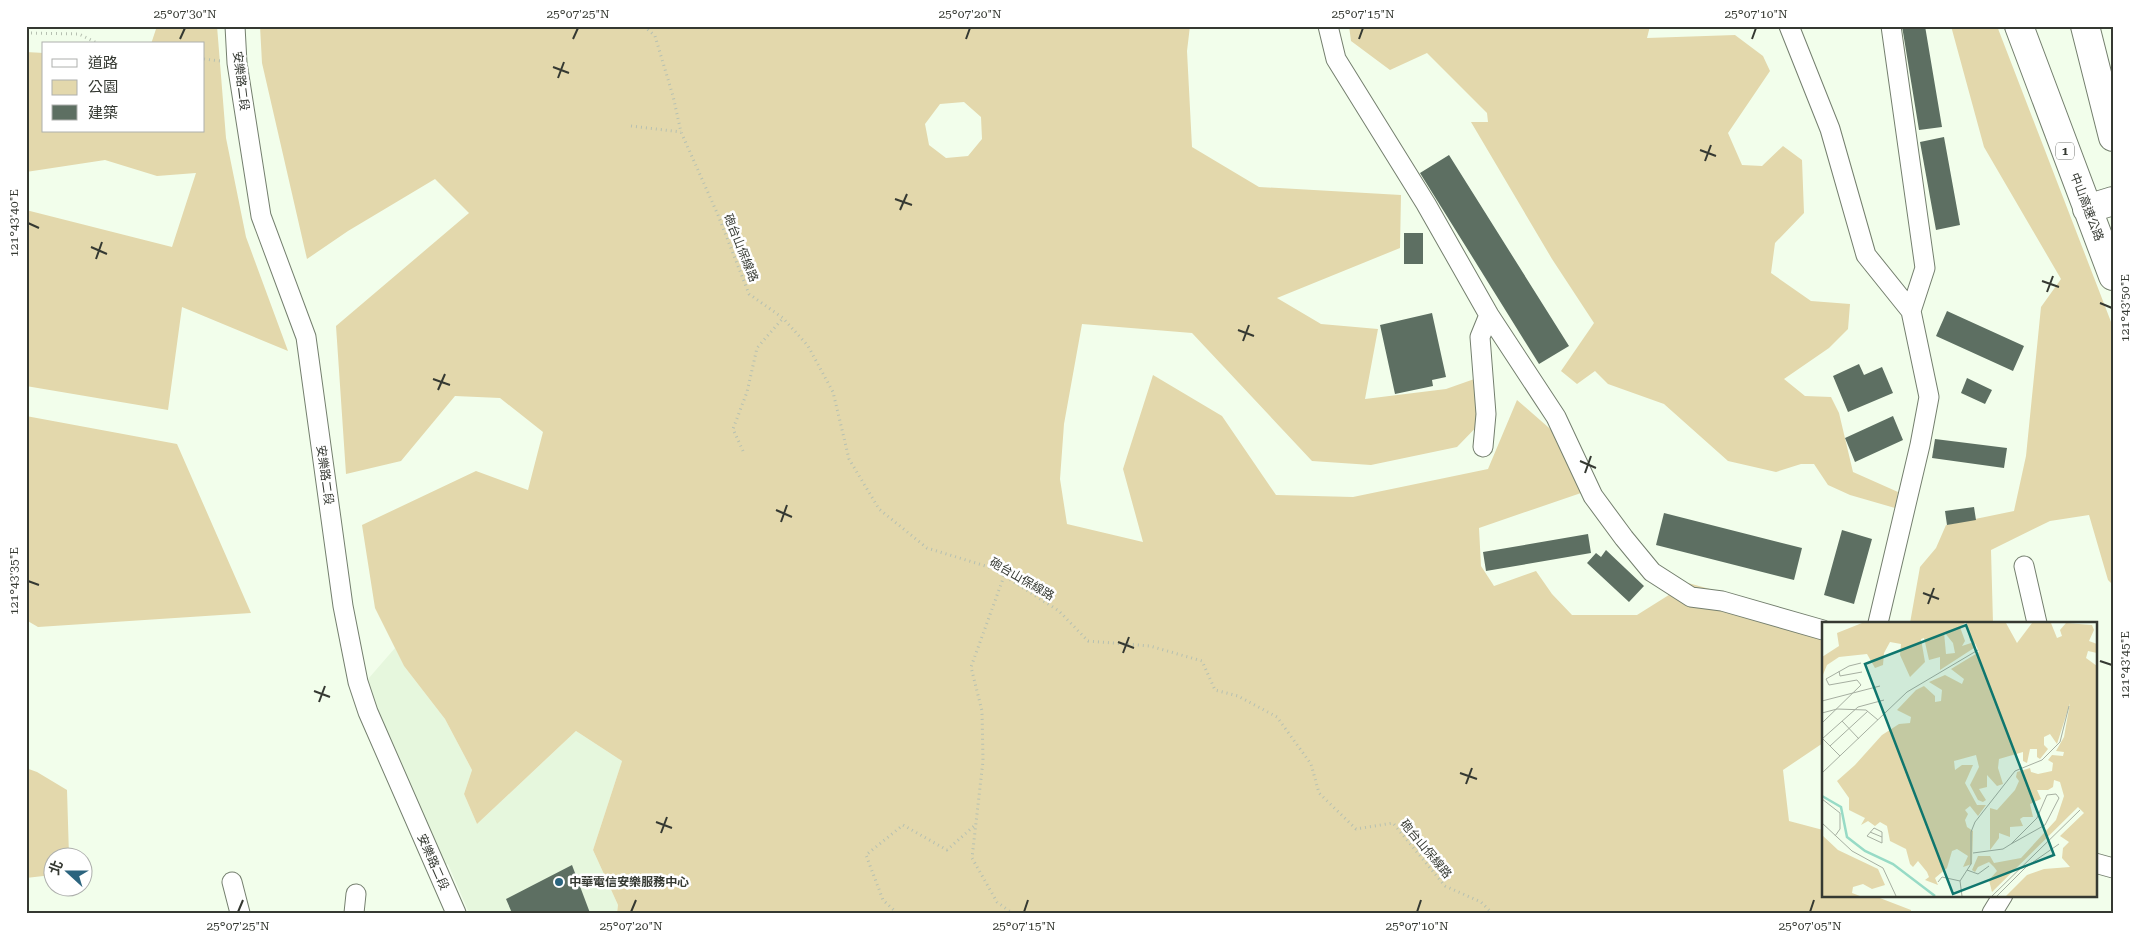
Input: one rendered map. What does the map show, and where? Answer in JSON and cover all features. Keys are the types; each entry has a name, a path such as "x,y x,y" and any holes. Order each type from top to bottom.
{"highway":[{"name":"中山高速公路","path":"2019,26 2113,276"},
{"path":"2085,26 2113,137"},
{"path":"2087,209 2113,201"}],"street":[{"name":"安樂路二段","path":"235,26 237,63 261,216 306,337 343,606 358,682 368,712 456,913"},
{"path":"1328,26 1336,58 1426,204 1489,315 1556,417 1593,496 1624,538 1652,572 1691,597 1722,601 1822,630"},
{"path":"1789,26 1830,129 1866,254 1911,311 1929,397 1920,445 1878,622"},
{"path":"1891,26 1925,268 1911,311"},
{"path":"1483,447 1486,414 1480,337 1489,315"},
{"path":"2024,566 2037,622"},
{"path":"2096,863 2113,868"},
{"path":"232,882 240,913"},
{"path":"1992,913 2002,896"}],"path":[{"name":"砲台山保線路","path":"644,26 656,36 681,132 718,215 749,294 783,318 808,346 834,392 850,459 879,509 927,548 992,568 1059,611 1088,641 1150,646 1202,660 1215,690 1238,696 1276,717 1311,764 1319,794 1356,829 1393,823 1445,886 1481,902 1492,913"},
{"path":"26,33 79,34 95,42"},
{"path":"631,126 681,132"},
{"path":"743,451 733,429 747,392 757,348 783,318"},
{"path":"1004,576 972,667 982,711 983,761 972,858 997,902 1012,913"},
{"path":"897,913 883,900 866,854 903,825 947,850 975,826"}],"shaded area":[{"path":"395,648 404,666 445,719 472,770 464,794 477,824 576,731 622,761 593,850 618,905 617,913 469,913 448,864 436,869 362,686"}],"green space":[{"path":"157,26 217,26 226,138 246,237 288,351 182,307 168,410 26,386 26,210 172,247 196,173 157,176 105,160 26,172 26,52 42,53 42,132 205,132 205,42 152,42"},
{"path":"260,26 1190,26 1187,51 1192,147 1259,187 1401,195 1400,248 1277,298 1321,324 1378,329 1365,399 1446,389 1480,377 1490,413 1457,447 1371,465 1312,461 1192,333 1082,324 1064,424 1060,479 1067,524 1143,542 1123,469 1153,375 1222,416 1276,495 1353,497 1488,469 1517,400 1556,434 1581,493 1479,528 1481,566 1494,586 1536,571 1552,594 1572,615 1637,615 1688,583 1830,622 1822,622 1822,744 1783,770 1789,821 1822,830 1822,896 1875,896 1911,910 1911,913 617,913 618,905 593,850 622,761 576,731 477,824 464,794 472,770 445,719 404,666 375,608 362,525 476,471 528,490 543,432 500,398 455,396 401,461 346,474 336,326 469,213 435,179 348,231 307,259 262,63","holes":["964,102 981,117 982,139 968,156 946,158 929,145 925,124 940,104"]},
{"path":"1349,26 1650,26 1647,38 1735,35 1763,56 1770,71 1728,133 1742,165 1762,166 1783,146 1802,160 1804,213 1775,243 1771,273 1811,301 1850,304 1848,329 1829,348 1784,379 1805,396 1831,397 1839,413 1853,472 1898,492 1895,508 1850,495 1828,485 1814,464 1801,464 1776,472 1728,461 1664,404 1608,384 1595,371 1577,384 1561,371 1594,323 1552,259 1471,122 1488,122 1487,113 1427,53 1390,70 1351,41"},
{"path":"1951,26 1997,26 2113,327 2113,585 2108,580 2089,515 2050,521 1991,550 1993,622 1910,622 1920,567 1936,548 1946,525 2014,511 2026,456 2041,307 2061,279 1984,147"},
{"path":"26,416 177,444 251,613 38,627 26,620"},
{"path":"26,768 37,772 67,790 69,846 42,846 42,876 26,878"}],"building":[{"path":"1902,26 1925,26 1942,127 1919,130"},
{"path":"1944,137 1960,225 1936,230 1920,142"},
{"path":"1449,155 1569,346 1539,364 1420,173"},
{"path":"1404,233 1423,233 1423,264 1404,264"},
{"path":"1947,311 2024,346 2013,371 1936,336"},
{"path":"1432,313 1446,377 1432,380 1433,386 1395,394 1380,325"},
{"path":"1859,364 1864,375 1882,367 1893,393 1848,412 1833,376"},
{"path":"1967,378 1992,390 1985,404 1961,393"},
{"path":"1893,416 1903,440 1855,462 1845,438"},
{"path":"1935,439 2007,448 2004,468 1932,458"},
{"path":"1974,507 1976,520 1947,525 1945,511"},
{"path":"1664,513 1802,548 1794,580 1656,545"},
{"path":"1842,530 1872,539 1854,604 1824,595"},
{"path":"1588,534 1591,553 1486,571 1483,552"},
{"path":"1606,550 1644,586 1629,602 1587,563 1596,553 1601,557"},
{"name":"中華電信安樂服務中心","path":"572,865 590,913 512,913 506,899"}],"place":[{"name":"中華電信安樂服務中心","path":"559,882"}]}
